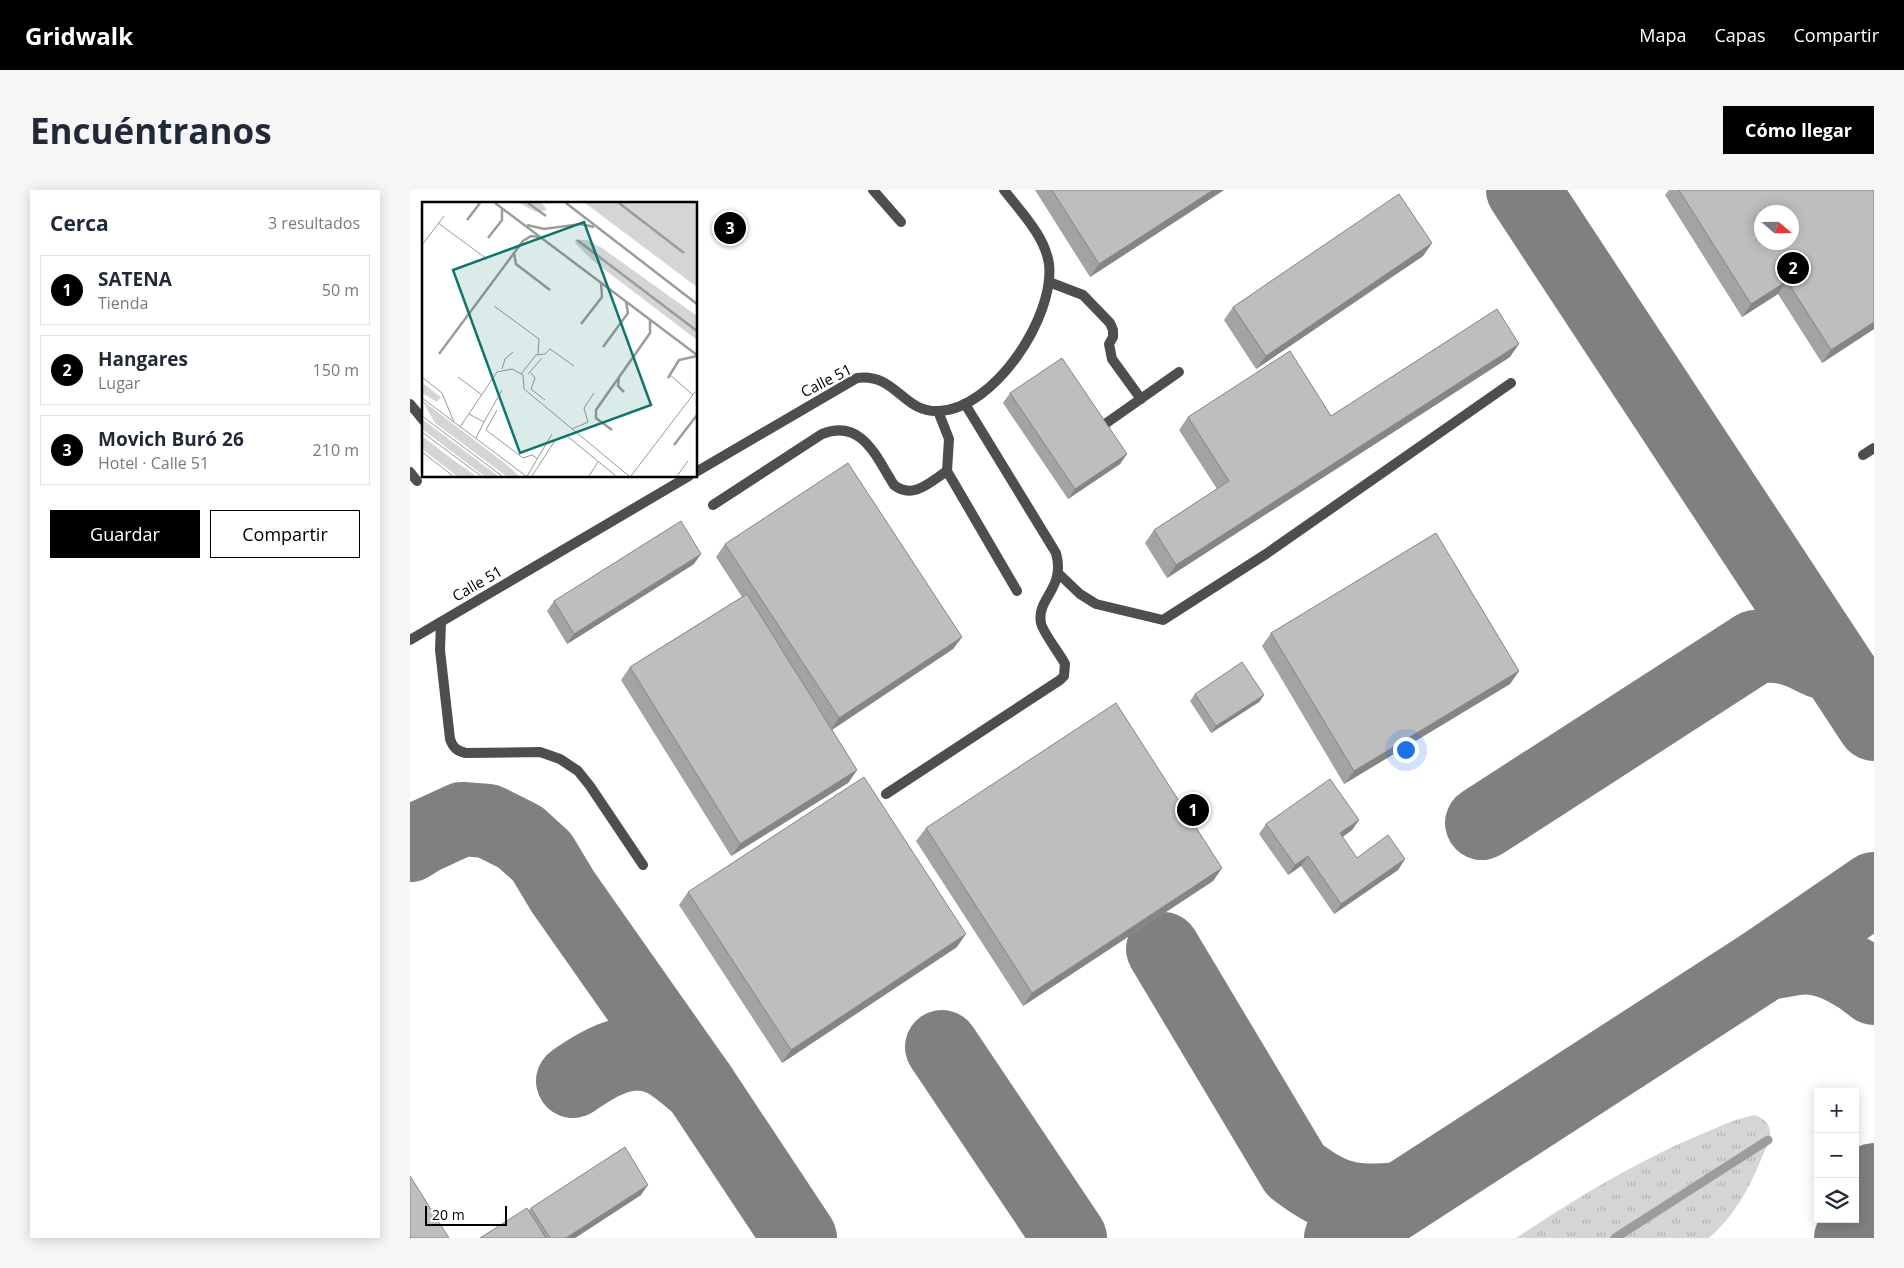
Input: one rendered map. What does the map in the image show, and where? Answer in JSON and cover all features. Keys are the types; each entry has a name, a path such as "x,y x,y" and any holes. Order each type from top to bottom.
{"street":[{"path":"872,190 901,222"},
{"path":"1004,190 1040,239 1046,253 1049,282 1047,294 1033,332 1022,350 988,389 965,404 938,412 949,439 947,471 1017,591"},
{"path":"1049,282 1083,295 1110,322 1113,330 1110,344 1112,359 1141,399"},
{"path":"1105,424 1179,372"},
{"name":"Calle 51","path":"698,471 858,378 866,377 886,382 907,401 918,408 938,412"},
{"path":"1059,574 1080,594 1096,604 1163,620 1266,554 1511,382"},
{"path":"410,404 422,419"},
{"path":"886,794 1064,676 1065,664 1041,625 1042,608 1055,586 1059,574 1056,553 965,404"},
{"path":"713,505 822,434 834,429 846,429 858,434 867,443 894,485 901,490 909,492 917,490 947,471"},
{"path":"1863,455 1874,448"},
{"path":"410,472 417,481"},
{"name":"Calle 51","path":"410,640 686,478"},
{"path":"441,622 440,650 452,746 459,752 466,753 540,752 560,759 578,771 590,786 643,865"}],"green space":[{"path":"1755,1115 1763,1119 1768,1125 1770,1138 1768,1144 1752,1180 1734,1211 1709,1238 1516,1238 1582,1196 1650,1158 1718,1127"}],"building":[{"path":"1052,190 1213,190 1099,264"},
{"path":"1679,190 1874,190 1874,322 1831,350 1787,281 1751,304"},
{"path":"1399,194 1432,243 1266,356 1233,307"},
{"path":"1497,309 1519,344 1176,565 1154,530 1229,481 1188,417 1290,351 1331,416"},
{"path":"1062,358 1127,454 1075,489 1010,393"},
{"path":"848,463 962,637 839,718 725,544"},
{"path":"681,521 701,554 574,634 554,601"},
{"path":"1436,533 1519,671 1354,771 1271,633"},
{"path":"747,594 857,770 740,844 630,667"},
{"path":"1242,662 1264,695 1216,726 1195,694"},
{"path":"1116,703 1222,868 1032,993 926,828"},
{"path":"864,777 966,934 791,1050 688,892"},
{"path":"1330,779 1359,820 1340,833 1357,858 1388,835 1405,859 1341,904 1308,856 1295,865 1266,824"},
{"path":"625,1147 648,1185 566,1238 550,1238 531,1208"},
{"path":"410,1176 449,1238 410,1238"},
{"path":"527,1208 546,1238 480,1238"}],"waterway":[{"path":"1615,1238 1768,1140"}],"taxiway":[{"path":"1523,190 1874,724"},
{"path":"1482,823 1755,647 1785,647 1821,662 1833,663"},
{"path":"410,845 462,819 488,821 520,837 542,857 563,892 700,1087 800,1238"},
{"path":"1341,1238 1766,963 1874,889"},
{"path":"1163,949 1295,1170 1320,1187 1344,1197 1369,1201 1399,1199"},
{"path":"1766,963 1801,958 1820,959 1845,968 1874,988"},
{"path":"942,1047 1070,1238"},
{"path":"573,1081 606,1061 629,1054 641,1053 666,1061 700,1087"},
{"path":"1851,1238 1866,1205 1874,1180"}],"place":[{"name":"Movich Buró 26","path":"730,228"},
{"name":"Hangares","path":"1793,268"},
{"name":"SATENA","path":"1193,810"}]}
